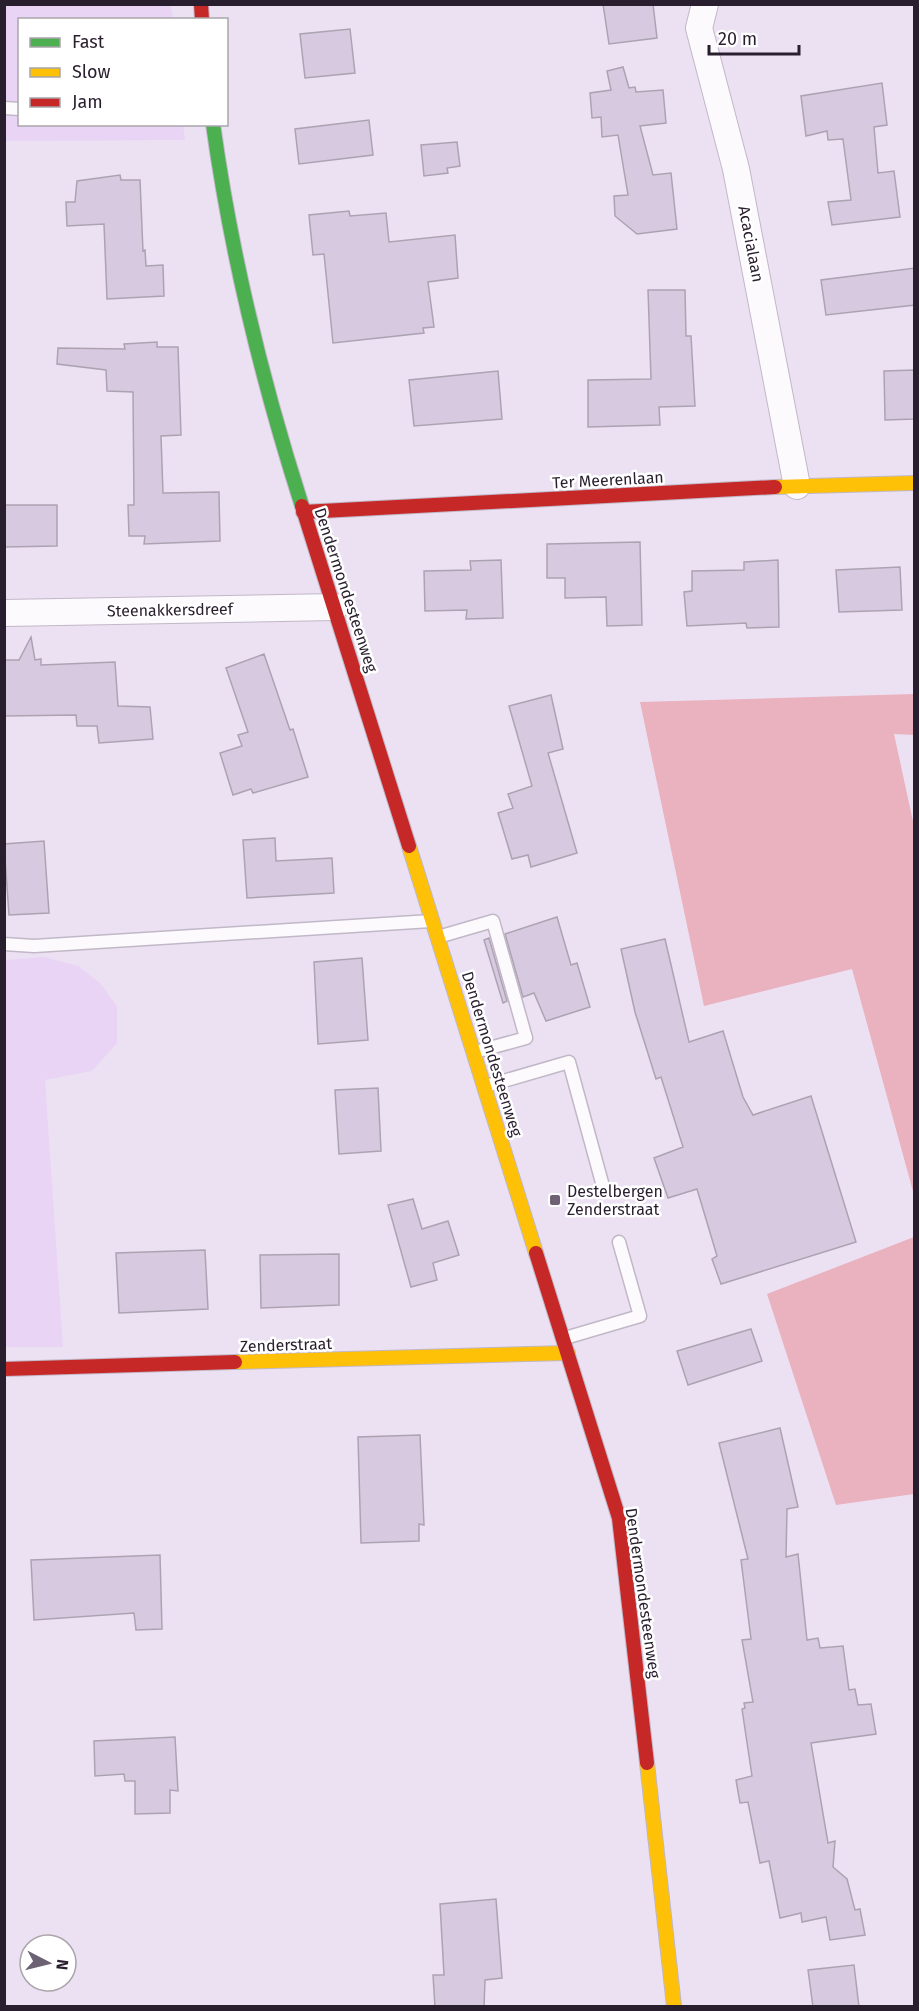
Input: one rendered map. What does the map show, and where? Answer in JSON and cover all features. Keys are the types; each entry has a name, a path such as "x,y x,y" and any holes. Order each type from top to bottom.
{"main road":[{"name":"Dendermondesteenweg","path":"213,126 239,275 263,374 303,512 619,1518 674,2007"},
{"name":"Ter Meerenlaan","path":"303,512 797,486 915,483"},
{"name":"Zenderstraat","path":"4,1369 568,1353"}],"street":[{"name":"Acacialaan","path":"705,4 699,28 736,169 797,486"},
{"name":"Steenakkersdreef","path":"4,613 335,608"}],"lane":[{"path":"4,944 34,946 433,921"},
{"path":"438,937 493,921 526,1038 474,1052"},
{"path":"484,1086 569,1062 604,1190"},
{"path":"564,1338 640,1316 619,1242"}],"shaded area":[{"path":"4,5 171,5 173,18 18,18 18,126 183,126 185,140 5,141"},
{"path":"914,694 914,735 894,734 914,826 914,1195 852,969 704,1006 640,702"},
{"path":"44,957 78,966 100,983 117,1006 117,1043 92,1071 45,1080 63,1347 5,1347 5,960"},
{"path":"914,1237 914,1494 836,1505 767,1294"}],"building":[{"path":"603,4 653,4 657,38 609,44"},
{"path":"350,29 355,73 305,78 300,34"},
{"path":"623,67 629,88 635,87 636,92 663,90 666,123 640,126 653,175 671,173 677,229 637,234 615,216 614,196 628,195 618,135 602,137 601,117 592,118 590,93 611,90 607,71"},
{"path":"882,83 887,125 874,127 878,173 894,171 900,217 832,225 828,202 851,200 843,139 828,140 827,131 806,136 801,96"},
{"path":"369,120 373,155 299,164 295,129"},
{"path":"457,142 460,166 447,168 448,173 424,176 421,145"},
{"path":"120,175 121,180 140,180 143,251 145,250 146,266 163,265 164,296 107,299 104,224 67,226 66,202 75,202 77,181"},
{"path":"349,211 350,216 386,213 389,242 455,235 458,278 428,282 434,327 423,328 424,333 333,343 324,254 313,255 309,215"},
{"path":"915,268 915,305 826,315 821,280"},
{"path":"648,290 685,290 686,336 691,336 695,406 659,407 660,425 588,427 588,380 651,379"},
{"path":"157,342 157,347 178,347 181,435 161,436 163,493 219,492 220,541 144,544 145,536 129,536 128,505 134,505 133,392 107,391 106,370 57,364 58,348 125,349 124,344"},
{"path":"915,370 915,419 885,420 884,371"},
{"path":"498,371 502,419 414,426 409,380"},
{"path":"4,505 57,505 57,546 4,547"},
{"path":"640,542 642,625 607,626 606,597 565,598 565,578 547,578 547,544"},
{"path":"501,560 503,618 466,619 467,610 425,611 424,571 471,570 470,561"},
{"path":"778,560 779,627 747,628 746,623 687,626 684,592 692,591 692,571 744,570 744,562"},
{"path":"900,567 902,610 839,612 836,570"},
{"path":"31,637 35,660 41,659 41,665 115,662 118,706 150,707 153,739 99,743 97,726 77,726 76,715 4,716 4,660 19,660"},
{"path":"264,654 290,730 293,729 308,777 253,793 251,789 233,795 220,753 242,746 238,735 248,732 226,668"},
{"path":"551,695 563,749 548,753 577,853 531,867 528,855 512,859 498,813 513,808 508,794 532,786 509,706"},
{"path":"275,838 276,861 332,858 334,893 247,898 243,840"},
{"path":"44,841 49,913 9,915 4,844"},
{"path":"557,917 571,965 577,963 590,1007 546,1021 534,993 523,997 505,934"},
{"path":"489,938 507,1001 503,1003 484,940"},
{"path":"665,939 689,1042 723,1031 743,1097 753,1115 811,1096 856,1242 721,1284 712,1259 717,1256 697,1189 668,1198 654,1158 683,1147 661,1077 656,1079 635,1012 621,949"},
{"path":"362,958 368,1040 318,1044 314,962"},
{"path":"378,1088 381,1151 339,1154 335,1090"},
{"path":"413,1199 422,1229 448,1221 459,1255 433,1263 437,1280 411,1287 388,1205"},
{"path":"205,1250 208,1309 119,1313 116,1253"},
{"path":"339,1254 339,1305 261,1308 260,1255"},
{"path":"751,1329 762,1361 688,1385 677,1351"},
{"path":"780,1428 798,1507 787,1509 786,1557 798,1554 807,1640 818,1638 820,1648 843,1646 849,1690 855,1689 858,1705 871,1704 876,1734 811,1743 828,1843 835,1841 833,1867 847,1879 855,1910 860,1909 865,1935 830,1940 826,1917 802,1922 801,1913 780,1918 769,1861 760,1863 748,1802 740,1803 736,1780 752,1776 742,1709 745,1708 744,1703 753,1702 742,1640 751,1639 741,1560 748,1559 719,1443"},
{"path":"420,1435 424,1525 419,1524 419,1541 361,1543 358,1437"},
{"path":"160,1555 162,1629 136,1630 134,1613 34,1620 31,1560"},
{"path":"175,1737 178,1791 170,1790 170,1813 135,1814 135,1781 125,1781 124,1774 95,1776 94,1741"},
{"path":"496,1899 502,1978 485,1980 484,2007 435,2007 433,1975 444,1975 440,1904"},
{"path":"854,1965 859,2007 813,2007 808,1970"}],"traffic: fast":[{"path":"213,126 220,173 249,317 302,506"}],"traffic: slow":[{"path":"775,487 914,483"},
{"path":"409,846 536,1253"},
{"path":"235,1362 568,1353"},
{"path":"647,1763 674,2006"}],"traffic: jam":[{"path":"201,4 202,18"},
{"path":"303,512 775,487"},
{"path":"302,506 409,846"},
{"path":"536,1253 619,1518 647,1763"},
{"path":"4,1369 235,1362"}],"place":[{"name":"Destelbergen Zenderstraat","path":"555,1200"}]}
